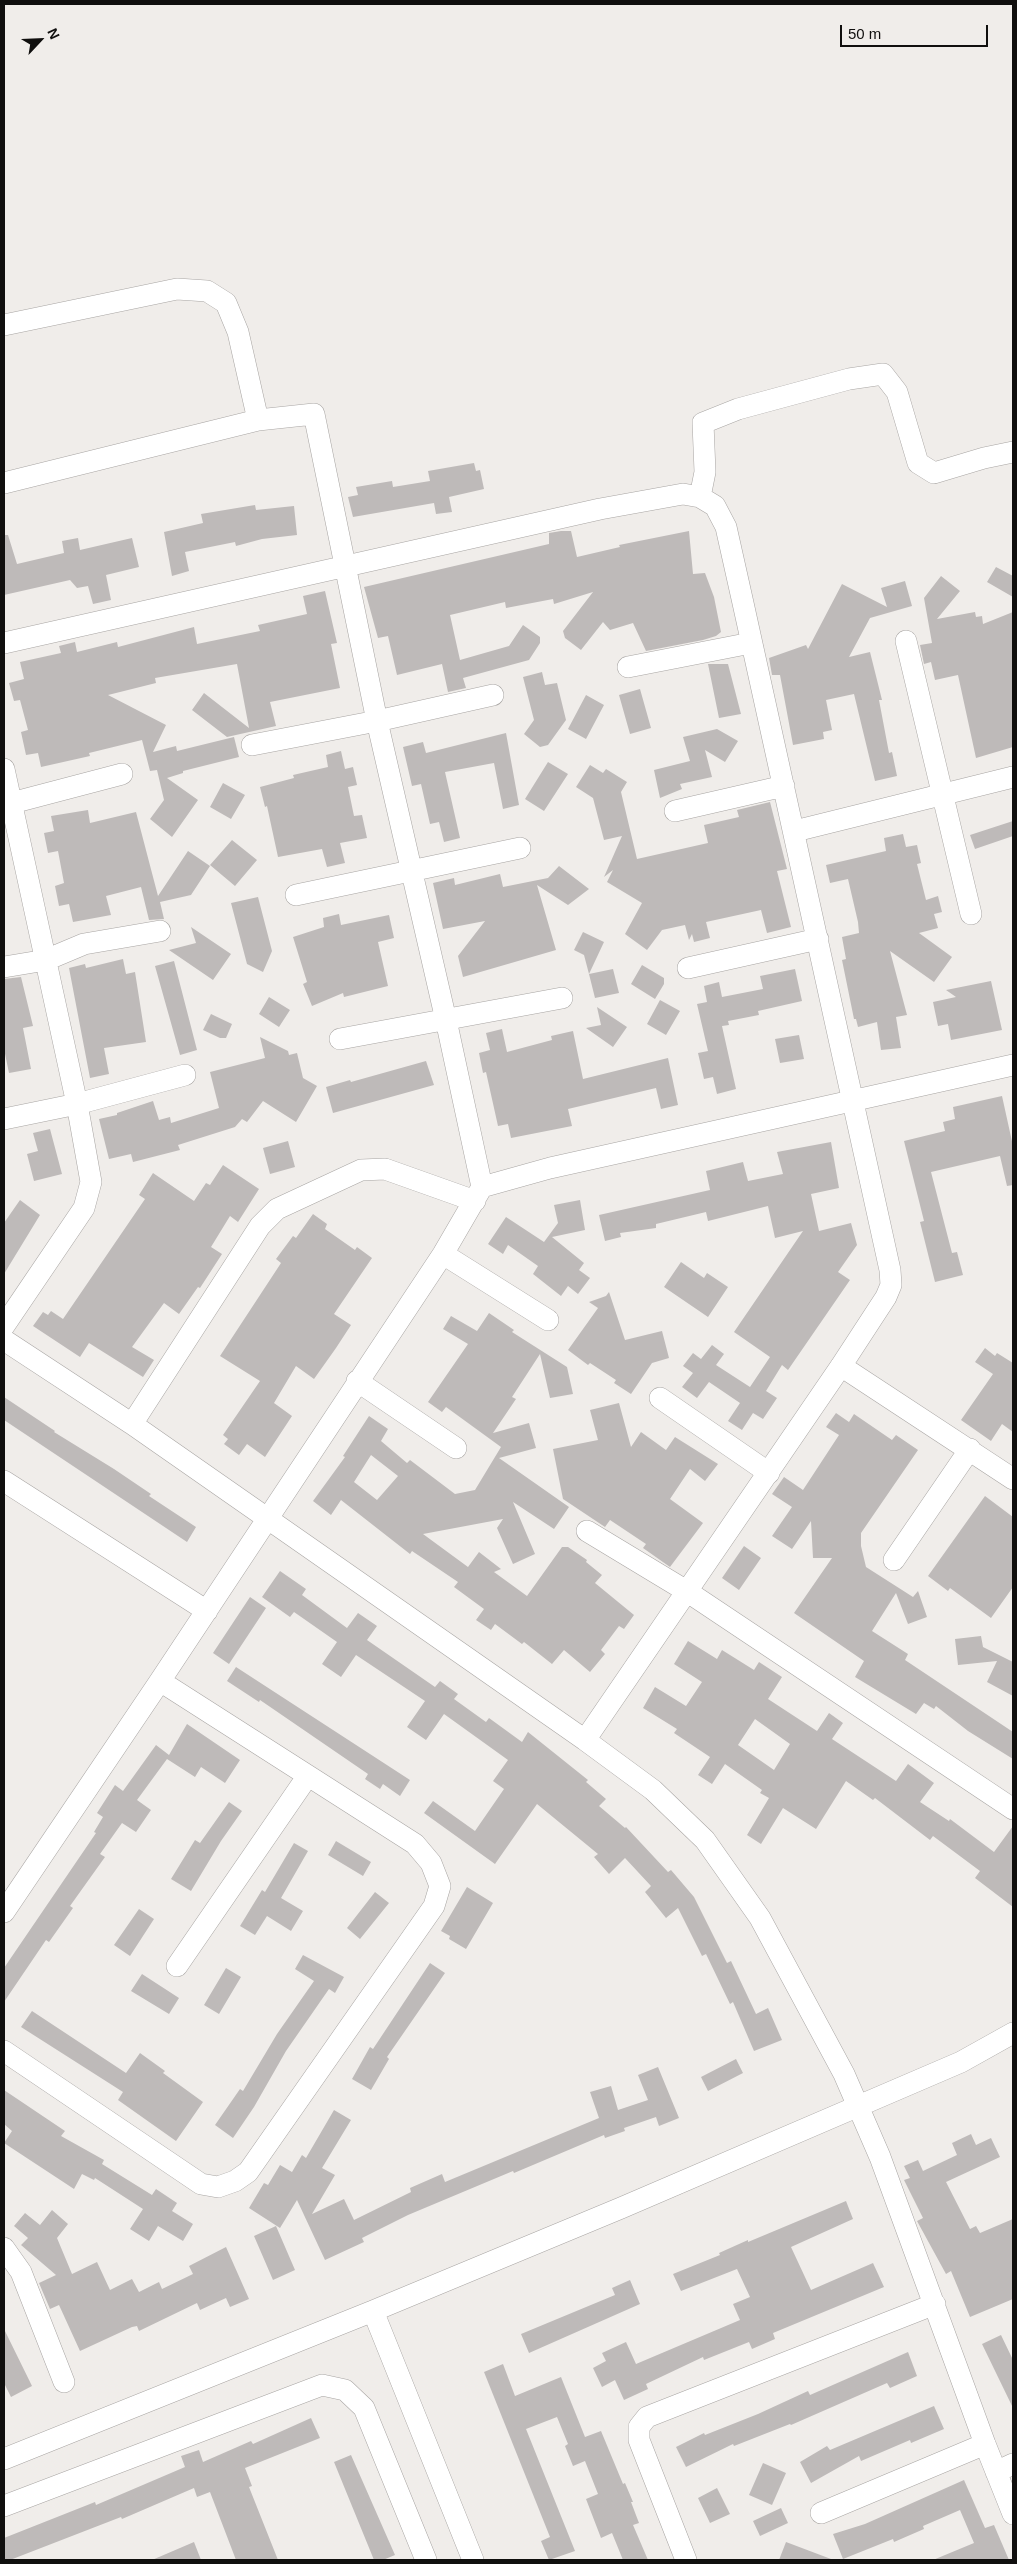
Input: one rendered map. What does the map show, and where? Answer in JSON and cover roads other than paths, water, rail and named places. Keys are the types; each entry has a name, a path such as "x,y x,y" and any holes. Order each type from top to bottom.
{"street":[{"path":"4,325 177,289 207,291 226,303 238,332 258,420"},
{"path":"700,497 705,472 703,423 738,409 848,379 883,374 898,392 918,463 934,473 984,458 1013,452"},
{"path":"4,483 258,420 314,414 377,722 446,1020 478,1194 443,1254 357,1381 207,1611 4,1912"},
{"path":"4,644 600,508 684,494 700,497 715,506 726,527 818,939 890,1270 891,1285 886,1297 841,1366 585,1740"},
{"path":"906,641 971,914"},
{"path":"628,667 751,643"},
{"path":"252,746 377,722 493,695"},
{"path":"4,769 7,804 46,960 91,1182 84,1208 4,1326"},
{"path":"7,804 122,774"},
{"path":"794,831 1013,777"},
{"path":"675,811 784,786"},
{"path":"296,895 412,869 520,848"},
{"path":"4,967 46,960 84,944 160,931"},
{"path":"688,968 818,939"},
{"path":"340,1039 562,998"},
{"path":"132,1424 260,1226 277,1209 361,1170 385,1169 478,1194 559,1166 1013,1065"},
{"path":"4,1119 76,1104 185,1075"},
{"path":"443,1254 548,1320"},
{"path":"4,1340 132,1424 585,1740 653,1790 705,1840 760,1918 844,2074 880,2157 985,2444 1005,2468 1013,2514"},
{"path":"841,1366 1012,1474"},
{"path":"357,1381 456,1448"},
{"path":"660,1398 769,1473"},
{"path":"894,1560 970,1449"},
{"path":"4,1481 207,1611"},
{"path":"587,1531 688,1592 1013,1809"},
{"path":"4,2051 201,2184 218,2187 234,2181 248,2172 434,1906 440,1886 431,1863 415,1844 160,1681"},
{"path":"177,1966 308,1777"},
{"path":"4,2460 373,2311 858,2106 961,2062 1013,2032"},
{"path":"4,2248 21,2272 64,2382"},
{"path":"686,2560 639,2440 639,2427 647,2417 935,2304"},
{"path":"373,2311 473,2560"},
{"path":"4,2506 322,2384 345,2390 364,2408 426,2560"},
{"path":"820,2513 985,2444"}]}
